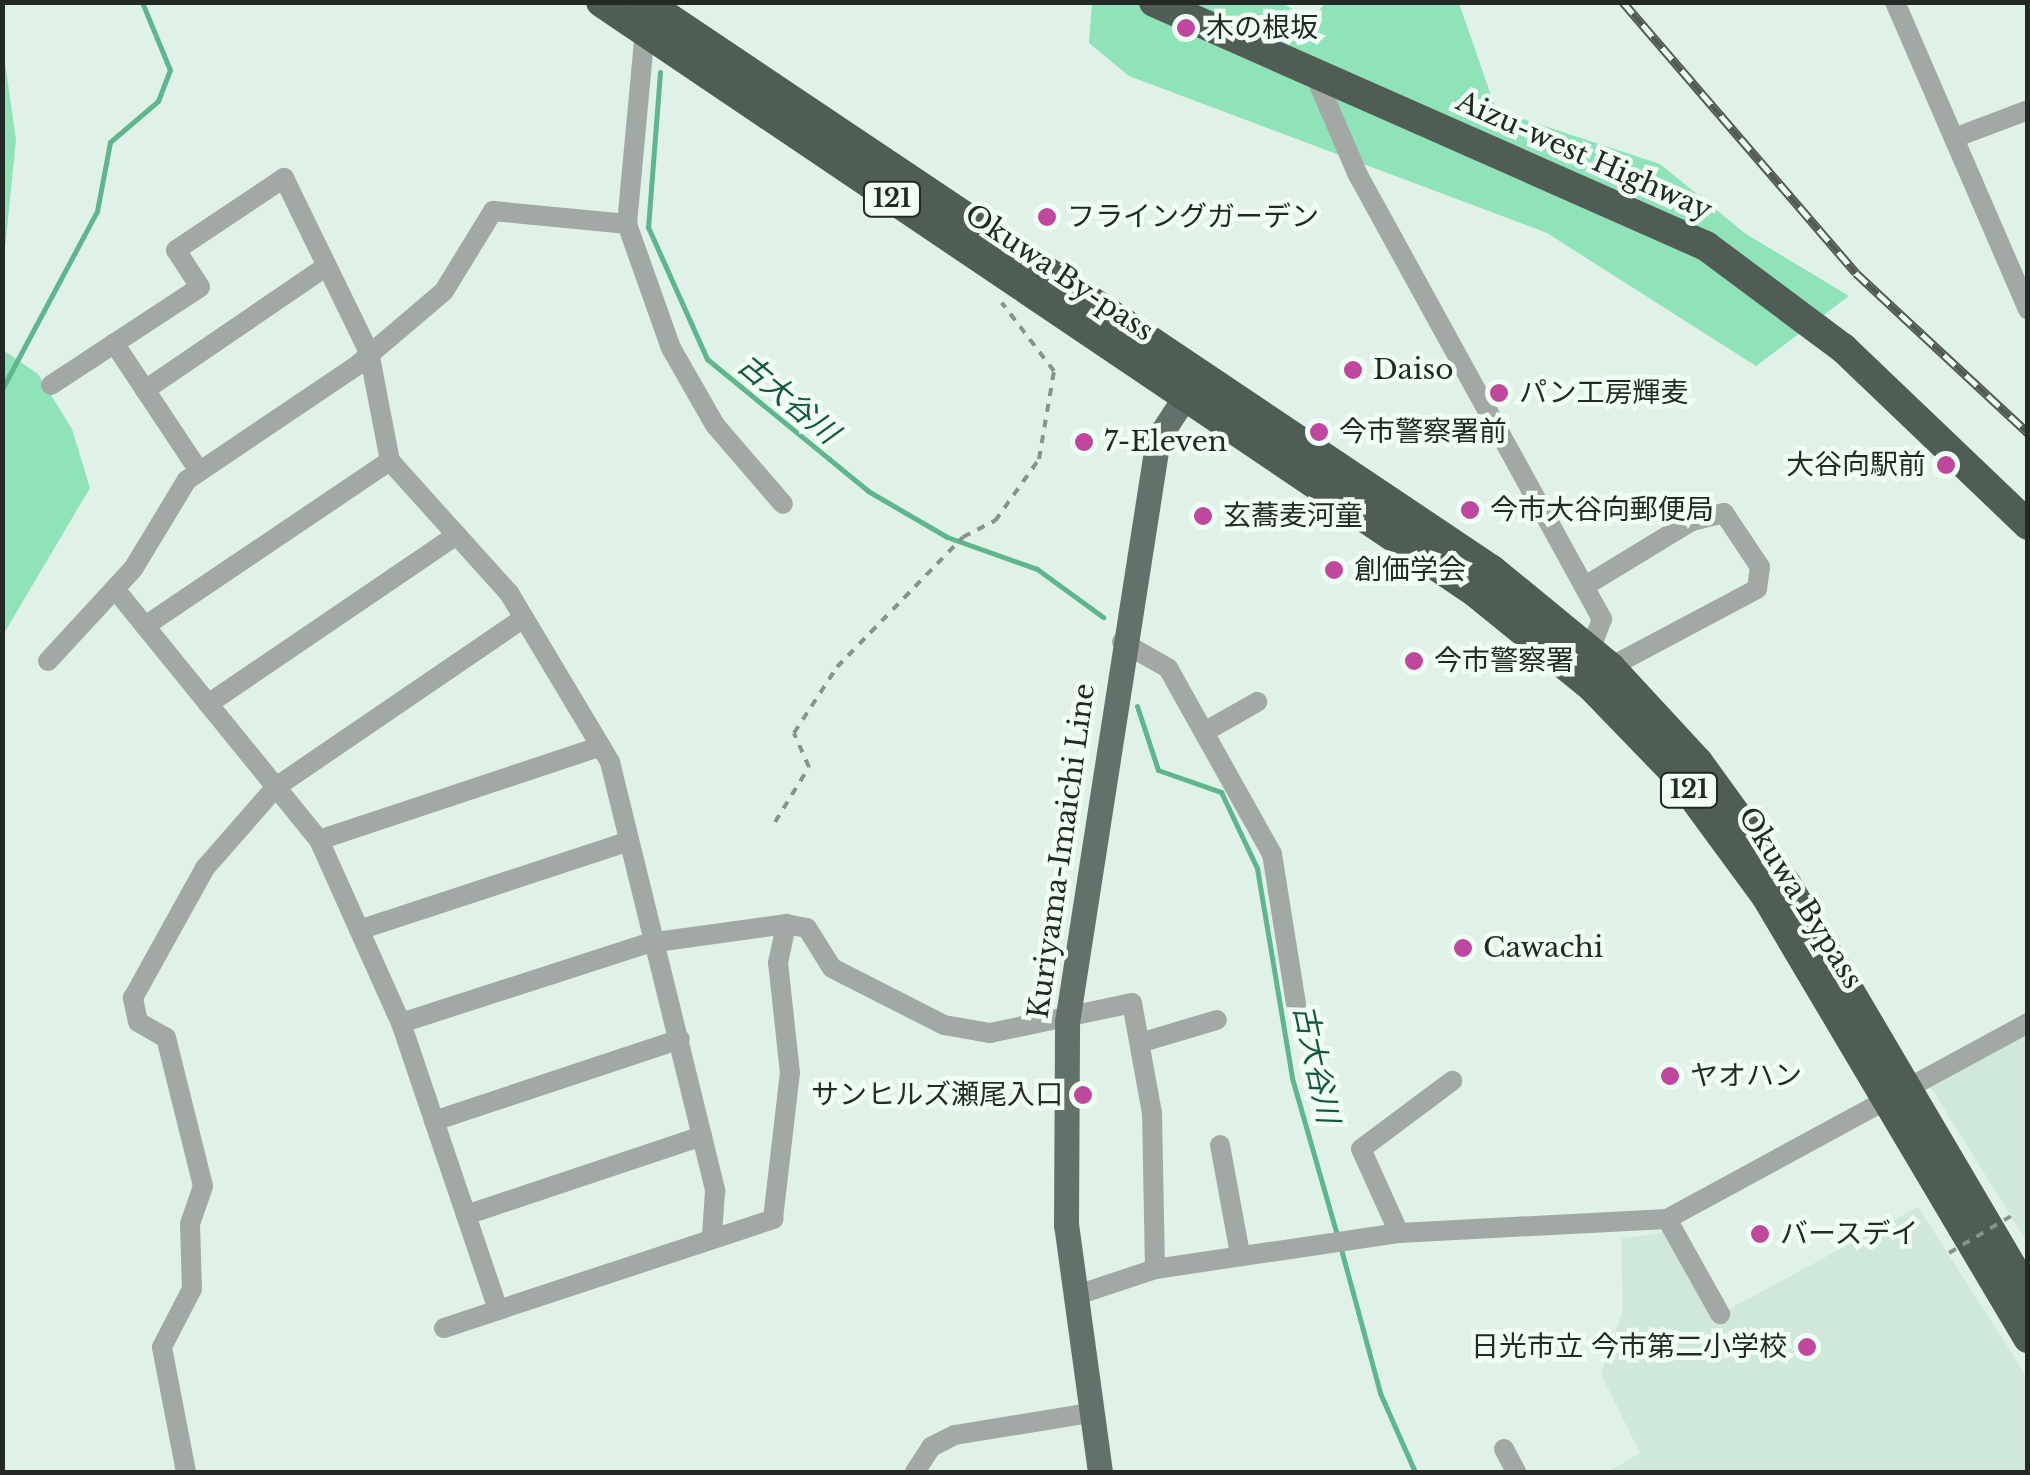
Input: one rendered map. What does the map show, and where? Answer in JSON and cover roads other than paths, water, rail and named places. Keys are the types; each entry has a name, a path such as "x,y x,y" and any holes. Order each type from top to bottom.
{"highway":[{"name":"Okuwa By-pass","path":"600,2 646,13 1192,386"},
{"name":"Aizu-west Highway","path":"1154,2 1706,246 1843,348 2028,525"},
{"name":"Okuwa By-pass","path":"646,13 1000,272 1192,386"},
{"name":"Okuwa Bypass","path":"1192,386 1518,608 1600,659 1734,808 1897,1095 2028,1338"},
{"name":"Okuwa Bypass","path":"1518,608 1639,734 1711,817 2028,1294"}],"main road":[{"name":"Kuriyama-Imaichi Line","path":"1100,1472 1074,1296 1067,1022 1122,642 1158,438 1192,386"}],"street":[{"path":"1895,2 2028,308"},
{"path":"646,13 644,102 627,224 670,348 715,425 783,504"},
{"path":"1314,73 1358,174 1602,619 1600,659 1756,589 1760,567 1724,514 1692,521 1585,586"},
{"path":"1954,138 2028,110"},
{"path":"51,385 200,286 176,250 284,178 368,354 390,461 524,618 601,746 680,1039 715,1191 712,1235"},
{"path":"48,660 115,589 172,497 199,471 368,354 444,291 493,211 627,224"},
{"path":"145,390 324,268"},
{"path":"114,343 199,471"},
{"path":"144,626 390,461"},
{"path":"208,704 457,535"},
{"path":"115,589 319,840 401,1024 498,1310"},
{"path":"186,1472 162,1347 192,1290 190,1224 204,1186 166,1038 138,1022 133,998 205,868 276,787 524,618"},
{"path":"1122,642 1168,668 1272,854 1296,1004"},
{"path":"1206,732 1257,702"},
{"path":"319,840 601,746"},
{"path":"359,930 629,841"},
{"path":"444,1328 712,1235 774,1219 790,1074 778,964 786,924"},
{"path":"401,1024 654,942 786,924 807,928 832,968 944,1024 990,1032 1067,1022 1132,1003 1143,1042 1156,1270"},
{"path":"1143,1042 1217,1020"},
{"path":"1074,1296 1156,1270 1240,1254 1399,1233 1667,1220 2028,1023"},
{"path":"434,1121 680,1039"},
{"path":"1399,1233 1362,1149 1452,1080"},
{"path":"466,1215 702,1136"},
{"path":"1220,1145 1240,1254"},
{"path":"1667,1220 1720,1314"},
{"path":"915,1472 931,1446 955,1435 1090,1414"},
{"path":"1504,1449 1516,1472"}],"waterway":[{"path":"2,389 97,211 110,142 158,101 170,70 142,2"},
{"name":"古大谷川","path":"660,72 648,227 707,359 868,491 947,537 1037,569 1103,617"},
{"name":"古大谷川","path":"1137,706 1158,770 1221,792 1257,868 1292,1078 1338,1238"},
{"name":"古大谷川","path":"1341,1249 1380,1393 1415,1472"}],"railway":[{"path":"1623,2 1856,273 2028,433"}],"place":[{"name":"木の根坂","path":"1186,28"},
{"name":"フライングガーデン","path":"1047,217"},
{"name":"Daiso","path":"1353,370"},
{"name":"パン工房輝麦","path":"1499,393"},
{"name":"今市警察署前","path":"1319,432"},
{"name":"7-Eleven","path":"1084,442"},
{"name":"大谷向駅前","path":"1946,465"},
{"name":"今市大谷向郵便局","path":"1470,510"},
{"name":"玄蕎麦河童","path":"1203,516"},
{"name":"創価学会","path":"1334,570"},
{"name":"今市警察署","path":"1414,661"},
{"name":"Cawachi","path":"1463,948"},
{"name":"ヤオハン","path":"1670,1076"},
{"name":"サンヒルズ瀬尾入口","path":"1083,1095"},
{"name":"バースデイ","path":"1760,1234"},
{"name":"日光市立 今市第二小学校","path":"1807,1347"}]}
